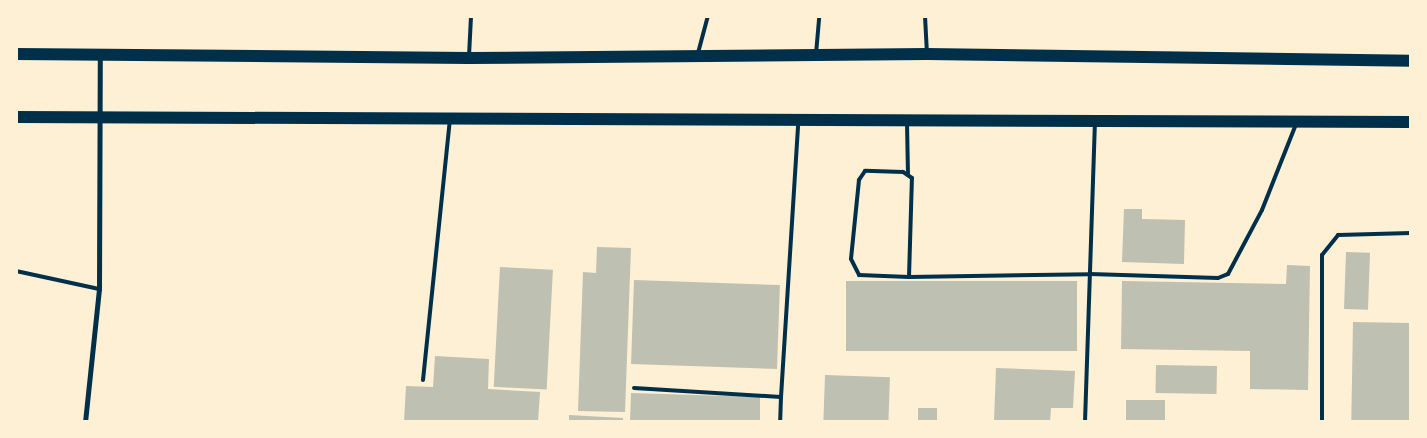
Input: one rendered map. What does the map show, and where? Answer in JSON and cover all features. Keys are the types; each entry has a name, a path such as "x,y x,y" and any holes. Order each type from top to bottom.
{"main road":[{"path":"16,54 469,58 927,54 1411,61"},
{"path":"16,117 798,120 907,123 1298,120 1411,122"}],"street":[{"path":"85,422 99,289 96,118 100,55"}],"lane":[{"path":"469,58 471,16"},
{"path":"698,56 708,16"},
{"path":"816,56 819,16"},
{"path":"925,16 927,54"},
{"path":"423,380 450,118"},
{"path":"780,422 798,120"},
{"path":"908,174 869,170 862,174 850,259 859,275 910,277 1090,274 1218,278 1228,274 1262,210 1298,120"},
{"path":"1085,422 1095,121"},
{"path":"907,123 908,174 914,185 910,277"},
{"path":"1322,422 1322,255 1338,234 1411,234"},
{"path":"16,270 99,289"},
{"path":"634,388 780,397"}],"building":[{"path":"1124,209 1142,209 1142,219 1185,220 1184,264 1122,262"},
{"path":"597,247 631,248 625,412 578,411 583,272 596,273"},
{"path":"1346,252 1370,253 1368,310 1344,309"},
{"path":"1287,265 1310,266 1308,390 1250,389 1250,351 1121,349 1122,281 1286,284"},
{"path":"500,267 553,270 547,390 494,387"},
{"path":"16,277 18,277 18,294 16,294"},
{"path":"634,280 780,285 777,369 631,364"},
{"path":"846,281 1077,281 1077,351 846,351"},
{"path":"1353,322 1411,323 1409,422 1351,422"},
{"path":"435,356 489,359 488,389 540,392 538,422 404,422 406,386 433,387"},
{"path":"1156,365 1217,366 1217,394 1156,393"},
{"path":"996,368 1075,371 1073,408 1051,408 1050,422 994,422"},
{"path":"825,375 890,377 888,422 823,422"},
{"path":"631,393 760,397 760,422 630,422"},
{"path":"1126,400 1165,400 1165,422 1126,422"},
{"path":"918,408 937,408 937,422 918,422"},
{"path":"569,415 623,418 623,422 569,422"}]}
